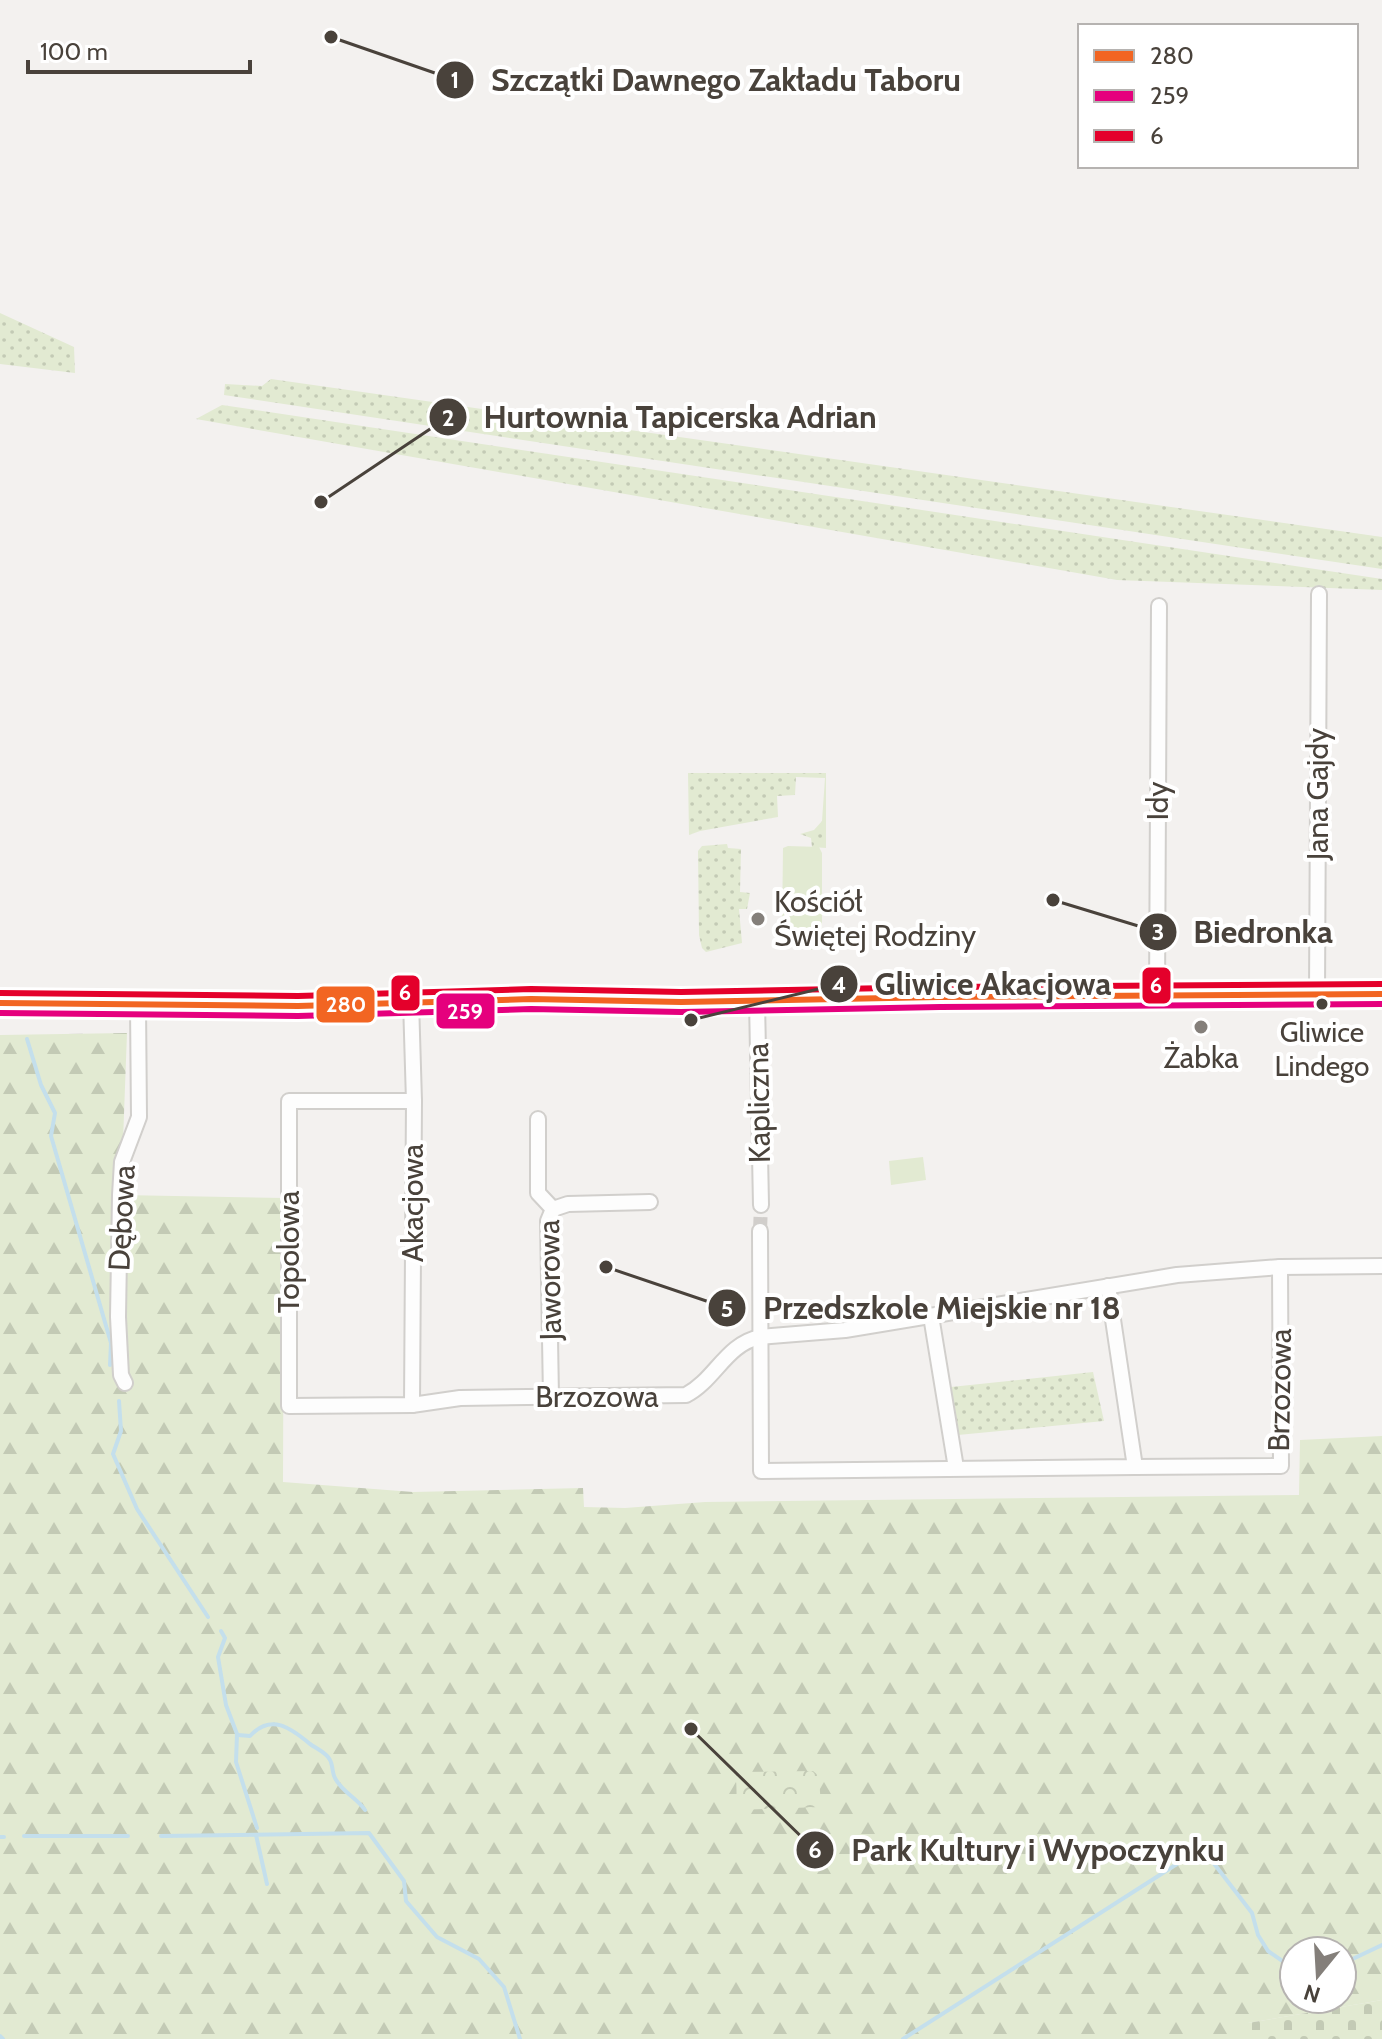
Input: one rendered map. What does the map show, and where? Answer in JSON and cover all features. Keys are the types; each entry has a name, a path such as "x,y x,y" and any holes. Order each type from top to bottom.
{"main road":[{"path":"0,1003 298,1006 411,1001 757,1001 1382,994"}],"street":[{"name":"Jana Gajdy","path":"1317,995 1319,594"},
{"name":"Idy","path":"1157,995 1159,606"},
{"name":"Akacjowa","path":"411,1001 414,1101 412,1405"},
{"name":"Kapliczna","path":"757,1001 761,1205"},
{"name":"Dębowa","path":"125,1383 121,1375 118,1317 120,1195 122,1162 139,1117 138,1006"},
{"name":"Topolowa","path":"412,1405 289,1406 289,1101 414,1101"},
{"name":"Jaworowa","path":"538,1119 538,1193 553,1209 548,1221 551,1397"},
{"path":"553,1209 568,1204 650,1202"},
{"path":"760,1231 760,1337"},
{"name":"Brzozowa","path":"412,1405 460,1398 686,1395 700,1387 747,1339 826,1333 1177,1275 1280,1267 1382,1266"},
{"name":"Brzozowa","path":"760,1337 761,1471 1281,1466 1280,1267"},
{"path":"1108,1286 1135,1467"},
{"path":"931,1316 956,1468"}],"green space":[{"path":"0,313 74,347 75,373 0,364"},
{"path":"271,379 1382,537 1382,569 224,395 225,384 262,386"},
{"path":"222,405 1382,579 1382,590 1117,580 196,419"},
{"path":"688,773 826,773 826,848 812,847 811,838 800,834 814,830 822,821 825,778 796,777 795,795 777,796 778,817 689,835"},
{"path":"727,844 728,848 741,849 740,892 750,893 747,909 739,909 742,943 706,952 699,935 698,851 702,846"},
{"path":"819,847 822,853 822,935 812,950 796,944 782,930 783,848"},
{"path":"127,1033 121,1195 284,1198 283,1482 413,1492 583,1488 584,1507 625,1508 705,1502 1299,1495 1300,1440 1382,1436 1382,2000 1358,2004 1358,1935 1278,1935 1278,2015 1295,2015 1248,2023 1248,2039 0,2039 0,1035"},
{"path":"923,1157 926,1180 891,1185 889,1161"},
{"path":"1093,1372 1104,1421 958,1435 951,1387"},
{"path":"813,1771 819,1776 821,1807 737,1810 736,1772"},
{"path":"1382,2000 1382,2039 1248,2039 1248,2023 1295,2015 1358,2015 1358,2004"}],"waterway":[{"path":"27,1039 41,1085 55,1113 51,1136 111,1343 110,1365"},
{"path":"119,1401 121,1431 113,1454 137,1509 208,1617"},
{"path":"221,1631 225,1638 218,1657 226,1705 237,1734 236,1762 257,1828"},
{"path":"238,1735 250,1736 258,1729 273,1724 288,1728 327,1755 338,1783 365,1810"},
{"path":"161,1836 369,1833 404,1881 406,1901 437,1937 479,1959 504,1987 520,2039"},
{"path":"256,1835 267,1884"},
{"path":"24,1836 128,1836"},
{"path":"903,2039 1202,1848 1252,1913 1258,1935 1268,1951 1278,1958"},
{"path":"1358,1956 1382,1945"},
{"path":"0,2036 3,2039"}],"tunnel":[{"path":"760,1231 761,1205"}],"transit line":[{"name":"6","path":"0,993 298,996 531,989 681,992 1382,984"},
{"name":"280","path":"0,1003 298,1006 531,999 681,1002 1382,994"},
{"name":"259","path":"0,1013 298,1016 531,1009 681,1012 1382,1004"}],"place":[{"name":"Szczątki Dawnego Zakładu Taboru","path":"331,37"},
{"name":"Hurtownia Tapicerska Adrian","path":"321,502"},
{"name":"Biedronka","path":"1053,900"},
{"name":"Kościół Świętej Rodziny","path":"758,919"},
{"name":"Gliwice Lindego","path":"1322,1004"},
{"name":"Gliwice Akacjowa","path":"691,1020"},
{"name":"Żabka","path":"1201,1027"},
{"name":"Przedszkole Miejskie nr 18","path":"606,1267"},
{"name":"Park Kultury i Wypoczynku","path":"691,1729"}]}
